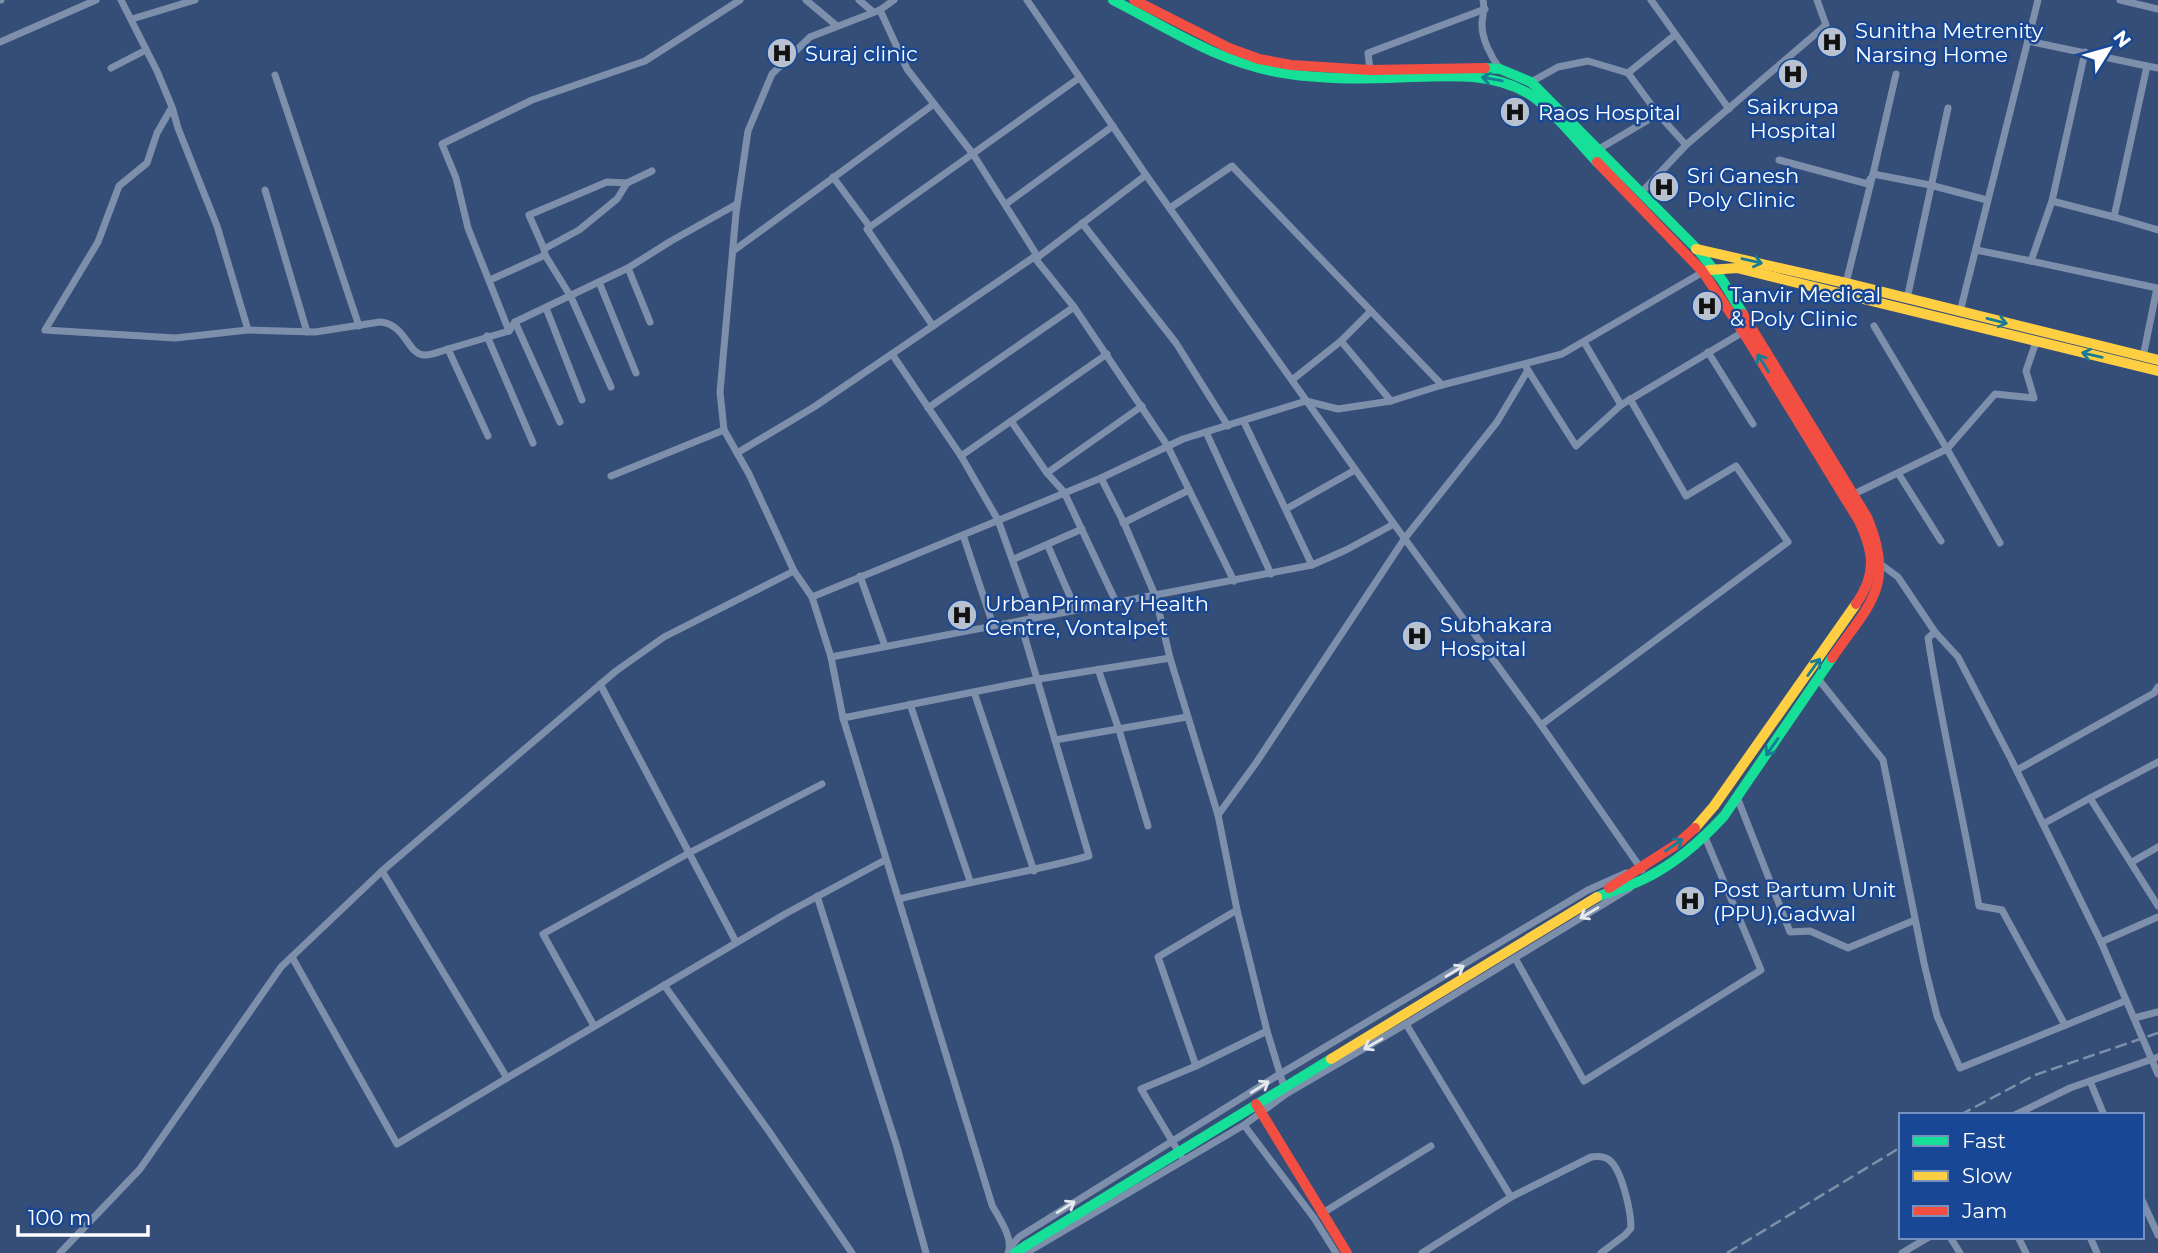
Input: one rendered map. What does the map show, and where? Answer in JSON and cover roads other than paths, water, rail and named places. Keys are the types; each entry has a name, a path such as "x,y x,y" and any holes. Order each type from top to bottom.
{"main road":[{"path":"1113,0 1227,57 1255,67 1290,74 1337,78 1472,77 1511,83 1535,99 1686,252 1708,270 1752,327 1854,494 1877,541 1880,582 1872,600 1737,797 1704,837 1647,878 1597,897"},
{"path":"1011,1251 1026,1249 1256,1104 1597,897 1677,844 1714,806 1852,614 1877,563 1859,521 1743,332 1697,249 1531,82 1500,69 1477,67 1370,69 1291,65 1259,59 1229,48 1134,0"},
{"path":"1686,252 1697,249 1846,283 2158,360"},
{"path":"1708,270 1737,268 2158,371"},
{"path":"1256,1104 1347,1253"}],"street":[{"path":"0,42 96,0"},
{"path":"121,0 172,107 217,226 248,330"},
{"path":"132,19 195,0"},
{"path":"509,331 468,228 456,178 442,144 532,100 645,61 740,0"},
{"path":"806,0 837,26"},
{"path":"859,0 876,11 907,69 973,154 1036,257 1142,406 1167,445 1234,582"},
{"path":"894,0 876,11 810,37 772,74 748,131 737,204 720,392 724,430 794,571 812,597 831,657 843,718 885,860 992,1205 1011,1251"},
{"path":"1026,1249 1184,1161 1244,1125 1286,1094 1647,878 1541,724 1355,470 1146,175 1027,0"},
{"path":"1651,0 1729,109"},
{"path":"1641,192 1686,145 1826,25 1817,0"},
{"path":"1960,312 2038,0"},
{"path":"2120,0 2158,9"},
{"path":"1370,69 1368,53 1484,4 1482,24 1489,53 1500,69"},
{"path":"1628,74 1675,35"},
{"path":"2028,41 2158,68"},
{"path":"111,68 146,50"},
{"path":"2031,261 2052,201 2085,52"},
{"path":"1531,82 1558,67 1588,61 1628,74 1686,145"},
{"path":"2114,217 2147,66"},
{"path":"1846,283 1896,74"},
{"path":"275,75 359,326"},
{"path":"933,326 867,229 1079,78"},
{"path":"733,251 934,104"},
{"path":"172,107 157,133 147,163 119,186 99,242 45,330 175,338 248,330 307,332 380,322 390,323 401,331 413,349 423,356 509,331 515,322 628,268 737,204"},
{"path":"1907,299 1948,108"},
{"path":"1599,149 1658,114"},
{"path":"1006,204 1113,126"},
{"path":"1779,160 1868,184 1873,174"},
{"path":"1170,208 1232,166 1442,385"},
{"path":"611,387 571,297 544,252 529,215 607,182 626,183 652,171"},
{"path":"1873,174 1987,200"},
{"path":"737,453 814,407 1036,257 1146,175"},
{"path":"833,177 870,227"},
{"path":"490,280 579,230 617,199 626,183"},
{"path":"265,190 307,332"},
{"path":"2052,201 2158,230"},
{"path":"1082,223 1176,343 1228,426"},
{"path":"1976,250 2158,287 2143,357"},
{"path":"628,268 650,321"},
{"path":"812,597 1101,478 1167,445 1206,432 1306,401 1338,409 1391,401 1442,385 1526,367 1562,354 1708,270"},
{"path":"598,282 636,373"},
{"path":"928,408 1074,307"},
{"path":"546,308 582,400"},
{"path":"1292,380 1341,341 1371,311"},
{"path":"515,322 560,422"},
{"path":"1874,326 2000,543"},
{"path":"1526,367 1576,446 1621,405 1743,332"},
{"path":"487,336 533,443"},
{"path":"1341,341 1391,401"},
{"path":"1584,342 1621,405"},
{"path":"1854,494 1947,449 1996,394 2034,398 2026,371 2036,342"},
{"path":"448,349 488,436"},
{"path":"1708,352 1753,424"},
{"path":"892,354 961,456 998,520 1033,618"},
{"path":"961,456 1107,354"},
{"path":"1218,815 1256,763 1405,538 1497,422 1526,367"},
{"path":"1541,724 1788,542 1736,466 1686,496 1630,399"},
{"path":"1047,473 1142,406"},
{"path":"1011,421 1047,473 1064,492 1116,602"},
{"path":"1244,422 1312,565"},
{"path":"611,476 724,430"},
{"path":"1206,432 1271,574"},
{"path":"1286,509 1355,470"},
{"path":"1899,472 1941,541"},
{"path":"1101,478 1155,595 1170,658 1218,815 1237,910 1267,1031 1286,1094"},
{"path":"1124,523 1189,490"},
{"path":"831,657 1312,565 1394,524"},
{"path":"1014,559 1082,529"},
{"path":"963,535 993,625"},
{"path":"1048,546 1076,610"},
{"path":"1877,563 1898,577 1934,632 1958,657 2101,942 2125,1001 2155,1058 2158,1074"},
{"path":"60,1253 140,1169 281,967 382,871 600,684 664,637 794,571"},
{"path":"860,576 886,646"},
{"path":"899,900 970,881 1034,871 1090,856 1020,621"},
{"path":"1934,632 1928,638 1939,706 1962,808 1979,906 2002,910 2065,1025"},
{"path":"843,718 1039,679 1170,658"},
{"path":"1098,669 1148,826"},
{"path":"1819,680 1883,760 1937,1016 1960,1068 2125,1001"},
{"path":"600,684 736,942"},
{"path":"2017,770 2154,693 2158,687"},
{"path":"974,692 1034,871"},
{"path":"910,704 970,881"},
{"path":"1055,740 1187,717"},
{"path":"2043,824 2158,762"},
{"path":"594,1026 543,934 822,783"},
{"path":"1737,797 1790,932 1810,931 1848,948 1915,920"},
{"path":"2090,798 2158,906"},
{"path":"1516,958 1584,1081 1761,970 1704,837"},
{"path":"2132,862 2158,847"},
{"path":"292,957 397,1144 736,942 885,860"},
{"path":"1011,1251 1018,1237 1280,1074 1588,890 1640,866"},
{"path":"382,871 507,1078"},
{"path":"817,896 897,1147 926,1253"},
{"path":"1196,1066 1158,957 1237,910"},
{"path":"2101,942 2158,917"},
{"path":"664,985 852,1253"},
{"path":"2134,1018 2158,1012"},
{"path":"1406,1024 1511,1197"},
{"path":"1184,1161 1141,1089 1196,1066 1267,1031"},
{"path":"2019,1113 2062,1091 2155,1058"},
{"path":"2090,1081 2103,1113"},
{"path":"1244,1125 1314,1218 1336,1253"},
{"path":"1314,1218 1431,1146"},
{"path":"1422,1253 1511,1197 1591,1157 1600,1156 1613,1164 1630,1206 1631,1228 1601,1253"},
{"path":"2144,1204 2158,1235"},
{"path":"1902,1253 1926,1239"}],"railway":[{"path":"1964,1113 2035,1075 2158,1033"},
{"path":"1727,1253 1899,1148"}],"place":[{"name":"Sunitha Metrenity Narsing Home","path":"1832,42"},
{"name":"Suraj clinic","path":"782,53"},
{"name":"Saikrupa Hospital","path":"1793,74"},
{"name":"Raos Hospital","path":"1515,112"},
{"name":"Sri Ganesh Poly Clinic","path":"1664,187"},
{"name":"Tanvir Medical & Poly Clinic","path":"1707,306"},
{"name":"UrbanPrimary Health Centre, Vontalpet","path":"962,615"},
{"name":"Subhakara Hospital","path":"1417,636"},
{"name":"Post Partum Unit (PPU),Gadwal","path":"1690,901"}]}
